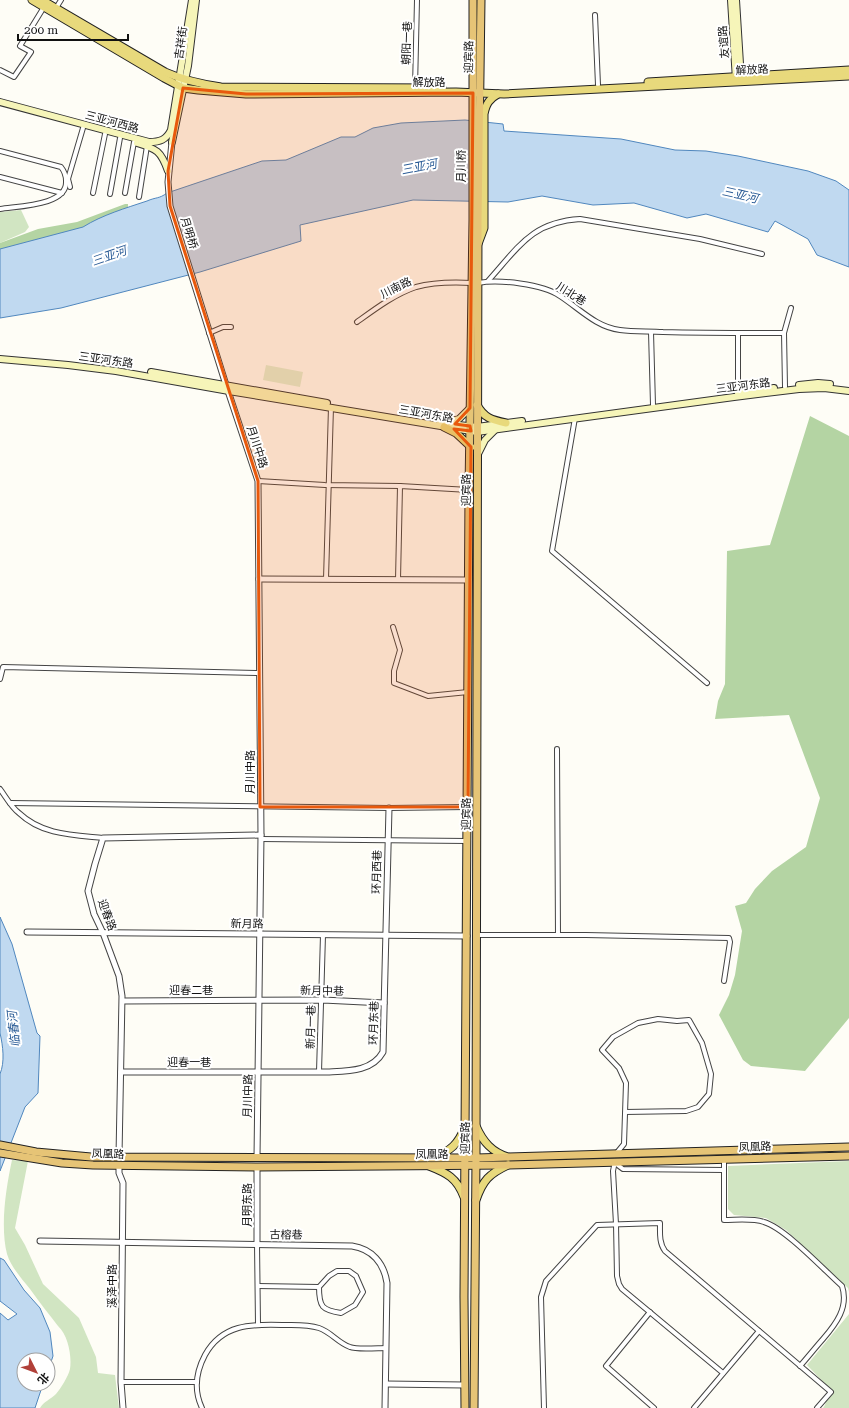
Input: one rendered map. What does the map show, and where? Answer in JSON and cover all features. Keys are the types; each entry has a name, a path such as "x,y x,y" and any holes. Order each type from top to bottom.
{"highway":[{"name":"迎宾路","path":"473,0 478,114"},
{"name":"迎宾路","path":"476,91 481,0"},
{"name":"月川桥","path":"478,114 478,220"},
{"name":"迎宾路","path":"475,283 478,220"},
{"name":"迎宾路","path":"474,1408 477,935 477,457 474,429 474,407 475,283 478,220"},
{"name":"迎宾路","path":"465,1408 469,490 471,447 474,429"},
{"path":"0,1145 16,1152"},
{"name":"凤凰路","path":"476,1162 508,1157 849,1147"},
{"path":"0,1152 16,1152"},
{"name":"凤凰路","path":"16,1152 69,1155 257,1158 432,1158 466,1162"},
{"name":"凤凰路","path":"16,1152 62,1163 119,1166 427,1165 466,1162 509,1165 849,1156"},
{"path":"465,1398 469,1401 474,1399"},
{"path":"465,1398 469,1408"}],"main road":[{"name":"解放路","path":"32,0 56,8 165,72 181,83 221,87 415,88 476,91 499,94 738,79 849,70"},
{"name":"吉祥街","path":"181,83 192,0"},
{"name":"吉祥街","path":"181,83 196,0"},
{"name":"友谊路","path":"731,0 738,79"},
{"name":"友谊路","path":"736,0 738,79"},
{"name":"解放路","path":"43,4 181,83 198,90 246,94 476,91 738,79 849,76"},
{"name":"三亚河西路","path":"0,102 149,142 158,142 164,140 171,130 181,83"},
{"path":"172,142 181,83"},
{"path":"478,114 489,100 499,94"},
{"name":"三亚河西路","path":"0,107 147,146 157,150 168,174"},
{"name":"三亚河东路","path":"0,355 120,367 444,425"},
{"name":"三亚河东路","path":"0,359 116,371 229,392 474,429 496,429 799,389 824,388 849,391"},
{"name":"三亚河东路","path":"474,429 506,423 653,405 738,392 818,383 849,386"},
{"path":"444,425 458,419 474,407 488,418 506,423"},
{"path":"444,425 456,433 471,447"},
{"path":"477,457 485,440 496,429"},
{"path":"432,1158 443,1154 452,1148 459,1140 466,1125"},
{"path":"476,1126 480,1137 490,1148 499,1154 508,1157"},
{"path":"427,1165 442,1171 453,1178 460,1186 465,1201"},
{"path":"475,1202 481,1187 487,1178 498,1170 509,1165"}],"street":[{"path":"56,8 61,0"},
{"name":"朝阳一巷","path":"415,88 417,0"},
{"path":"0,70 14,77 30,52 20,46 43,4"},
{"path":"595,15 598,85"},
{"path":"70,187 68,179 83,128"},
{"path":"93,193 105,134"},
{"path":"110,194 120,138"},
{"path":"125,193 134,142"},
{"name":"月明桥","path":"172,142 168,174 170,206 209,333"},
{"path":"139,197 147,146"},
{"path":"0,151 61,167 65,171 66,186 61,196 50,201 0,208"},
{"path":"0,177 62,193"},
{"path":"488,281 524,241 535,232 550,224 565,220 580,219 700,239 762,254"},
{"name":"川北巷","path":"475,283 488,281 522,284 549,291 559,295 602,326 620,330 651,332 784,333"},
{"name":"川南路","path":"358,322 400,294 416,288 434,284 455,282 475,283"},
{"path":"785,387 784,333 791,308"},
{"path":"209,333 223,327 231,327"},
{"path":"651,332 653,405"},
{"name":"月川中路","path":"209,333 258,480 260,934 257,1158"},
{"path":"738,333 738,392"},
{"path":"326,580 331,407"},
{"path":"575,418 552,551 707,683"},
{"path":"258,480 329,485 400,486 469,490"},
{"path":"398,580 400,486"},
{"path":"258,579 469,580"},
{"path":"393,627 400,650 394,671 394,683 428,696 468,692"},
{"path":"0,679 3,667 259,673"},
{"path":"557,749 558,935"},
{"path":"0,789 19,814 36,825 52,832 103,838 260,837 388,841 467,841"},
{"path":"10,803 260,807 468,807"},
{"name":"环月西巷","path":"386,935 389,808"},
{"name":"迎春路","path":"103,838 88,891 94,914 103,933 119,976 123,1001 119,1156"},
{"name":"新月路","path":"27,932 467,936"},
{"name":"新月一巷","path":"319,1072 323,935"},
{"name":"环月东巷","path":"258,1073 354,1070 373,1064 376,1061 383,1052 386,935"},
{"path":"477,935 697,936 729,938 730,942 724,981"},
{"name":"新月中巷","path":"259,1001 321,1000 384,1003"},
{"name":"迎春二巷","path":"123,1001 259,1001"},
{"path":"625,1112 686,1111 698,1107 709,1094 711,1074 702,1042 689,1020 677,1022 658,1019 638,1023 613,1037 602,1050 619,1068 626,1084 625,1112 624,1144 614,1153 615,1162 613,1170 616,1224 616,1276 622,1289 723,1373"},
{"name":"迎春一巷","path":"120,1072 258,1073"},
{"path":"724,1160 724,1220 764,1221 772,1225 796,1244 842,1286 844,1292 844,1306 837,1323 800,1366"},
{"path":"615,1162 623,1169 724,1170"},
{"name":"溪泽中路","path":"119,1166 119,1172 123,1183 121,1382 123,1408"},
{"name":"月明东路","path":"257,1166 257,1244"},
{"path":"544,1408 541,1297 546,1281 594,1226 600,1224 660,1223 660,1241 665,1251 830,1392 817,1408"},
{"name":"古榕巷","path":"40,1241 352,1246 364,1250 372,1254 381,1264 386,1278 385,1408"},
{"path":"257,1244 258,1324"},
{"path":"258,1286 319,1287 329,1276 337,1271 349,1271 356,1276 362,1292 354,1305 341,1313 327,1311 323,1307 319,1297 319,1287"},
{"path":"650,1312 606,1366 654,1408"},
{"path":"202,1408 199,1401 197,1382 200,1364 209,1348 223,1335 240,1326 258,1324 305,1325 319,1328 332,1334 350,1348 386,1348"},
{"path":"694,1408 759,1331"},
{"path":"121,1382 197,1382"},
{"path":"386,1384 464,1385"}],"highlighted area":[{"path":"183,88 246,94 473,93 470,408 455,424 470,426 471,431 454,429 471,447 468,807 260,807 258,481 170,206 168,171"}],"green space":[{"path":"128,204 128,208 72,235 0,252 0,243 38,229 77,222"},
{"path":"21,210 29,227 25,232 0,243 0,212"},
{"path":"266,365 303,372 300,387 263,380"},
{"path":"810,416 849,436 849,1018 805,1071 751,1066 743,1060 719,1015 729,995 735,975 742,931 735,906 746,903 755,889 772,871 806,847 820,798 789,715 715,719 718,701 725,684 727,551 770,545"},
{"path":"12,1160 28,1161 15,1228 25,1245 43,1284 79,1318 96,1357 98,1373 115,1375 119,1408 40,1408 56,1394 66,1379 70,1369 70,1352 67,1340 61,1330 17,1273 7,1254 4,1219 6,1195"},
{"path":"849,1161 849,1292 848,1288 786,1230 766,1218 734,1215 728,1209 728,1166"},
{"path":"849,1314 849,1408 823,1408 829,1388 807,1365"}],"water":[{"name":"三亚河","path":"465,120 503,124 504,131 621,139 675,150 706,151 738,156 808,171 836,181 849,190 849,267 817,255 808,239 775,221 768,232 706,214 687,218 634,203 593,205 542,196 508,202 413,200 300,225 301,241 200,272 61,308 0,318 0,249 83,227 106,215 160,197 167,193 262,161 286,160 341,137 355,137 373,128 401,123"},
{"name":"临春河","path":"0,917 12,944 37,1033 40,1036 38,1093 25,1107 0,1171 0,1074 3,1064 3,1054 0,1033"},
{"path":"0,1258 4,1260 24,1290 40,1308 50,1332 52,1352 16,1352 16,1392 40,1392 35,1408 0,1408 0,1313 8,1320 17,1314 0,1301"}]}
